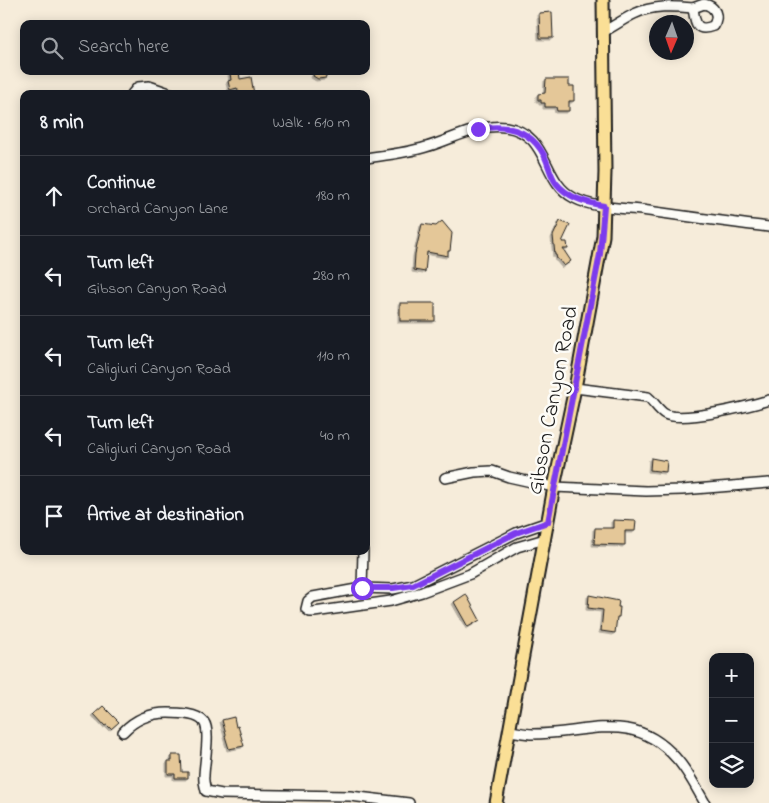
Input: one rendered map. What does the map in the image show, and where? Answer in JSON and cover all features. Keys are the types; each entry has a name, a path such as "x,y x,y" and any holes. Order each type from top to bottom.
{"main road":[{"name":"Gibson Canyon Road","path":"496,803 554,487 600,254 604,206 603,0"}],"street":[{"path":"603,32 634,14 650,8 667,6 692,8"},
{"path":"135,90 138,86 149,86 160,90"},
{"path":"370,157 428,147 478,129 493,126 507,127 519,131 539,147 552,178 563,190 576,199 604,206 769,227"},
{"path":"575,388 648,397 663,414 676,417 754,405 769,400"},
{"path":"445,478 474,472 492,471 509,477 554,487 662,491 769,482"},
{"path":"545,539 517,548 470,574 422,592 391,601 314,612 306,609 308,601 313,597 362,588 393,588 413,585 516,533 548,522"},
{"path":"362,588 363,555"},
{"path":"123,732 128,726 142,717 155,714 168,713 197,717 203,721 206,725 203,778 206,791 222,794 350,796 409,803"},
{"path":"510,731 532,734 612,727 626,728 646,734 660,743 677,759 705,803"}],"building":[{"path":"552,12 553,38 540,38 539,13"},
{"path":"230,75 240,75 240,79 251,77 253,90 238,90 237,88 230,90 228,81 231,80"},
{"path":"326,75 326,78 318,79 313,76"},
{"path":"546,79 569,79 569,86 574,86 574,101 569,101 569,111 557,111 556,107 545,107 545,103 541,103 541,100 538,100 538,94 545,93"},
{"path":"442,221 452,233 448,256 427,252 425,272 414,270 415,254 422,224 436,226"},
{"path":"560,221 570,225 562,242 567,242 568,249 563,249 571,261 564,266 555,255 553,236"},
{"path":"400,303 435,303 435,321 400,321"},
{"path":"651,458 667,461 666,472 650,470"},
{"path":"613,520 636,521 635,531 625,531 625,545 594,544 595,528 613,528"},
{"path":"466,594 480,620 468,627 454,602"},
{"path":"589,595 619,601 619,617 617,617 615,633 601,631 603,610 588,608"},
{"path":"103,706 119,722 111,729 107,725 105,726 94,714"},
{"path":"234,717 244,746 229,749 222,720"},
{"path":"172,755 181,755 182,772 188,772 188,778 175,778 175,774 168,774 168,761 172,761"}],"route":[{"path":"362,588 393,588 413,585 516,533 548,522 600,254 604,206 576,199 563,190 552,178 539,147 519,131 507,127 493,126 478,129"}]}
